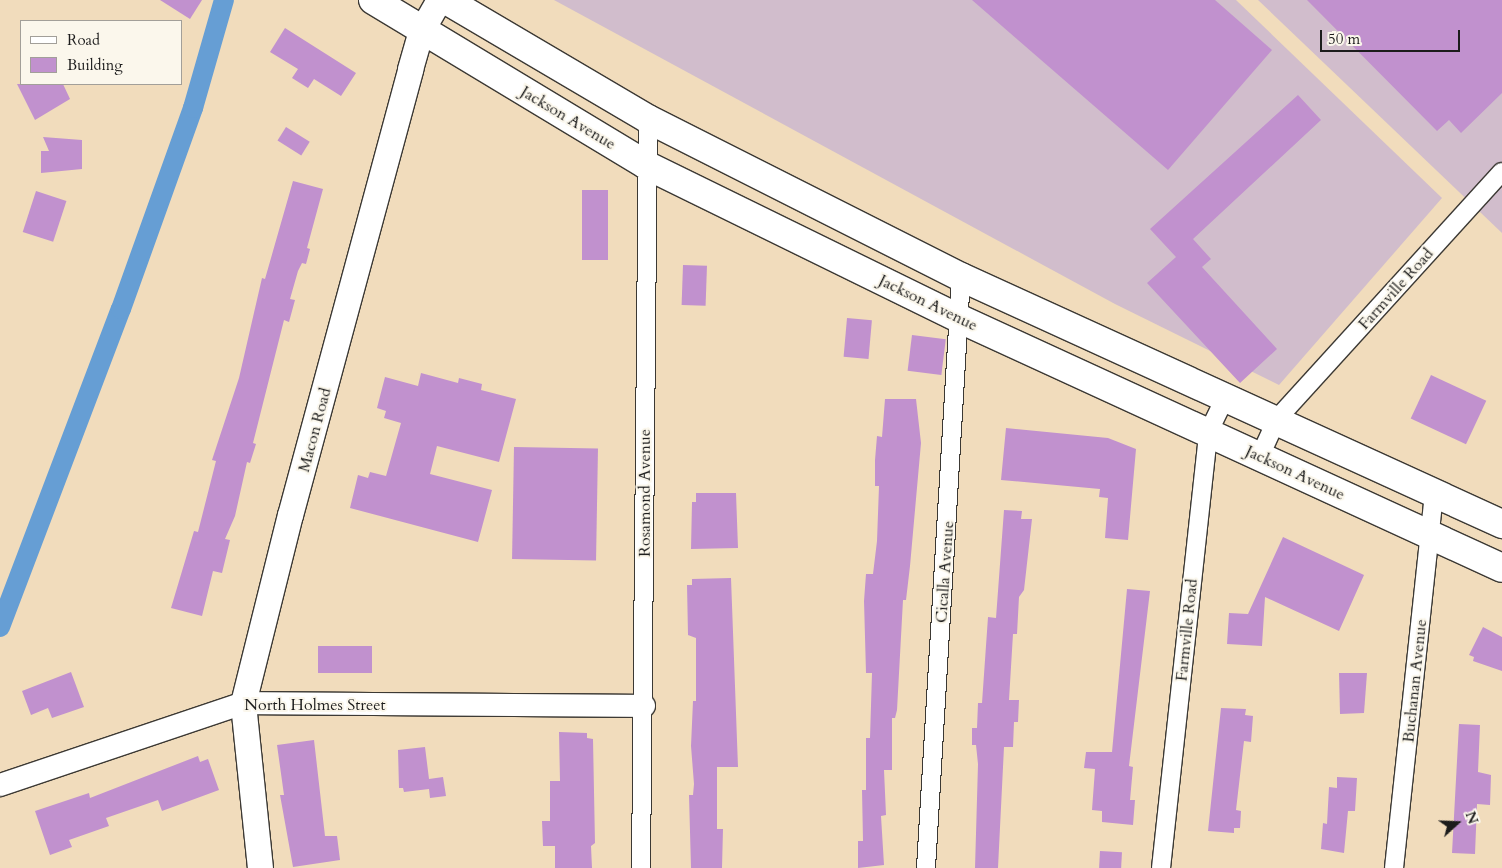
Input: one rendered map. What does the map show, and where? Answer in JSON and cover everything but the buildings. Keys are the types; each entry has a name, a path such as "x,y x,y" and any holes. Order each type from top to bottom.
{"main road":[{"name":"Jackson Avenue","path":"373,0 421,31 646,165 960,319 1502,568"},
{"name":"Macon Road","path":"260,868 243,703 290,515 421,31 439,0"},
{"path":"446,0 648,119 961,277 1278,419 1434,494 1502,524"}],"street":[{"name":"Rosamond Avenue","path":"641,868 644,706 646,165 648,119"},
{"name":"Farmville Road","path":"1260,456 1278,419 1502,172"},
{"name":"Cicalla Avenue","path":"926,868 961,277"},
{"name":"Farmville Road","path":"1161,868 1208,433 1226,396"},
{"name":"Buchanan Avenue","path":"1394,868 1434,494"},
{"name":"North Holmes Street","path":"0,785 243,703 644,706"}],"shaded area":[{"path":"554,0 1236,0 1442,198 1279,385 1115,304"},
{"path":"1258,0 1502,0 1502,233"}],"waterway":[{"path":"0,627 121,309 193,108 224,0"}]}
